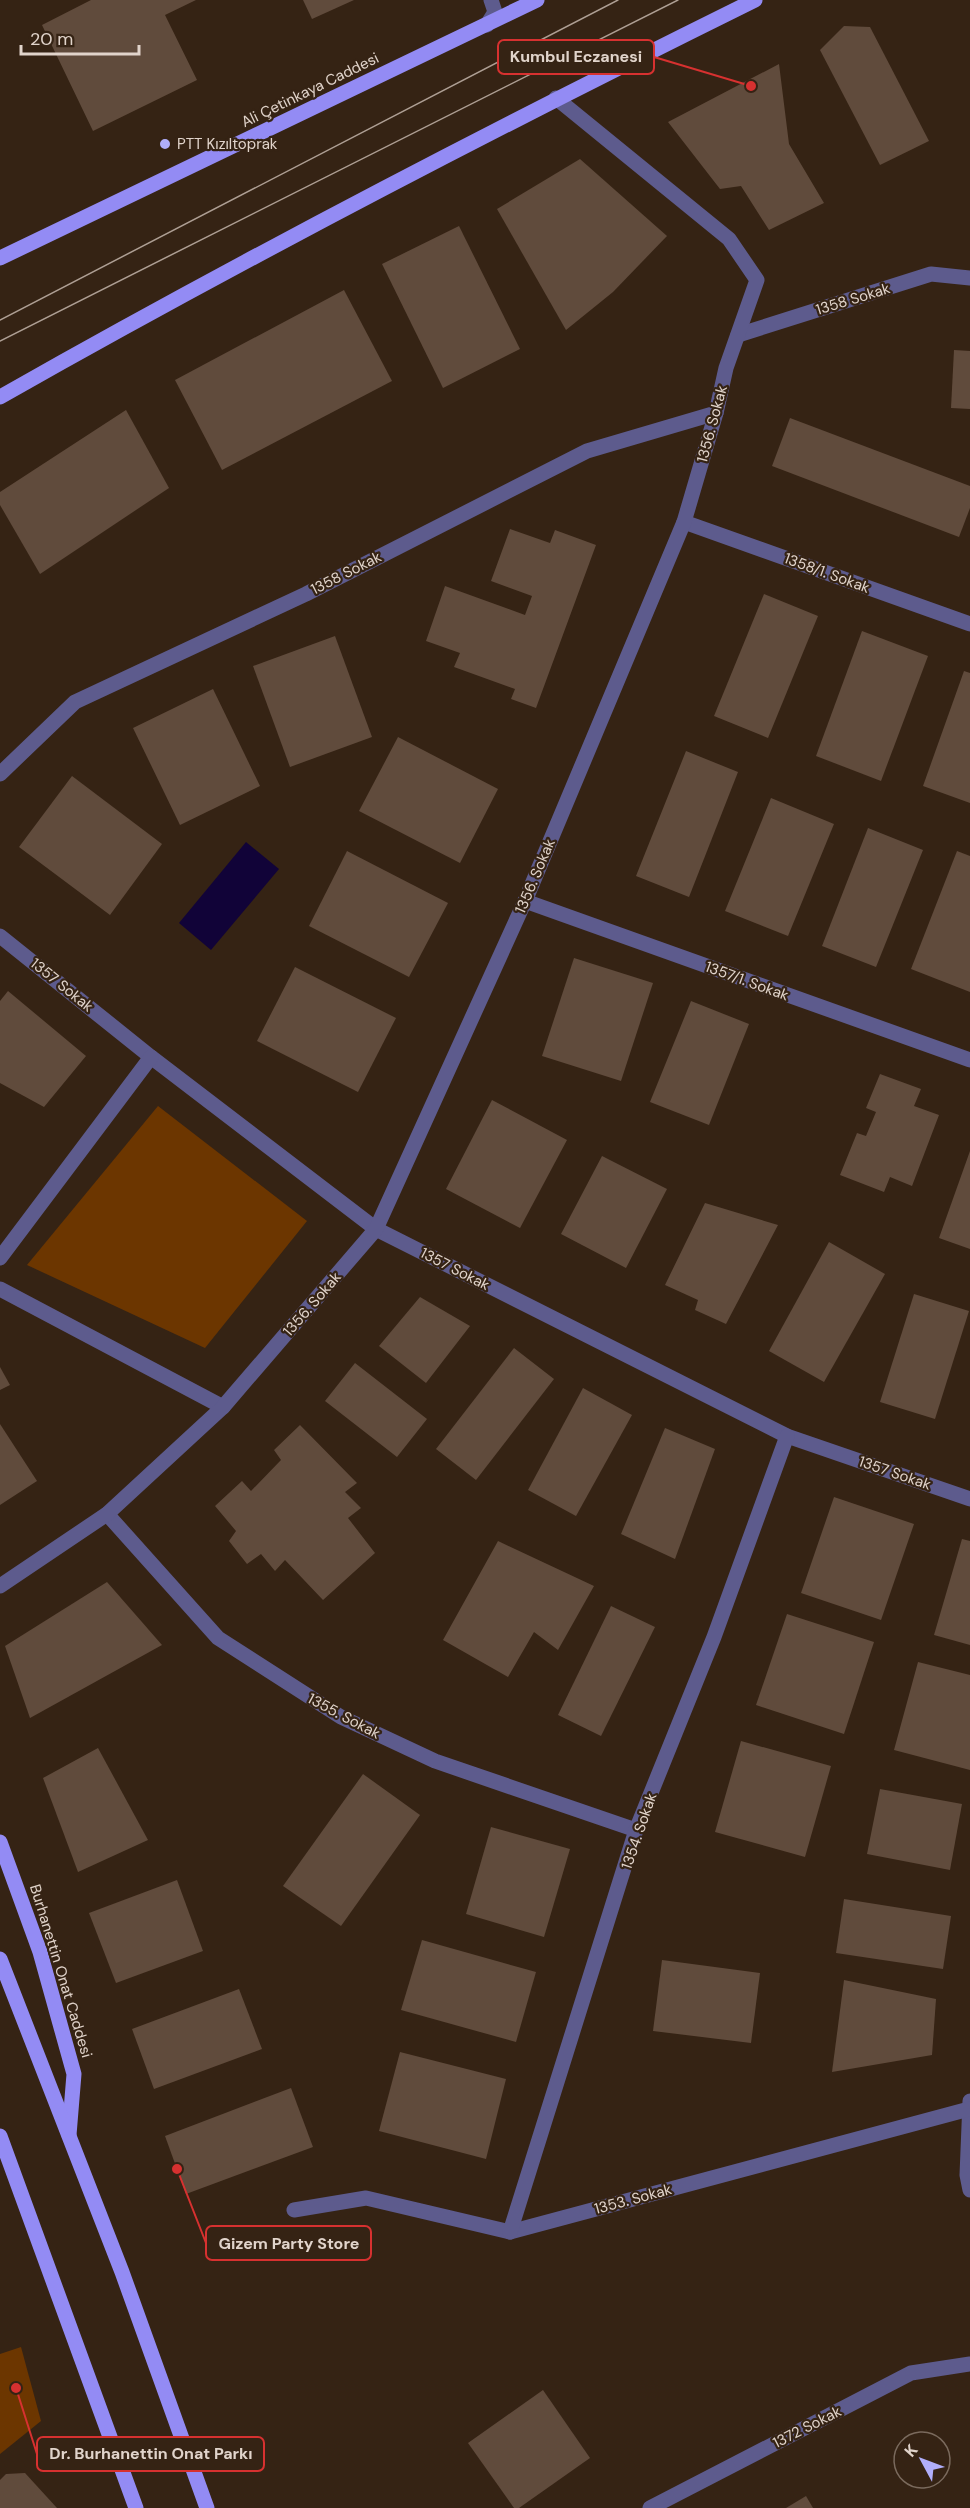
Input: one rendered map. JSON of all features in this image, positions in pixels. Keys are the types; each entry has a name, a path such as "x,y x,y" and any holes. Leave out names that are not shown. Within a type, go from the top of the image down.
{"main road":[{"name":"Ali Çetinkaya Caddesi","path":"0,258 537,0"},
{"path":"0,397 137,319 556,98 755,0"},
{"name":"Burhanettin Onat Caddesi","path":"0,1842 40,1952 74,2074 69,2138"},
{"path":"0,1959 122,2272 207,2508"},
{"path":"0,2136 136,2508"},
{"path":"0,2151 10,2164"}],"street":[{"path":"487,25 495,12 491,0"},
{"name":"1356. Sokak","path":"0,1586 106,1514 223,1407 376,1229 525,901 684,522 716,413 726,368 757,280 729,239 556,98"},
{"name":"1358 Sokak","path":"738,335 931,274 970,278"},
{"name":"1358 Sokak","path":"0,774 75,702 306,594 587,451 716,413"},
{"name":"1358/1. Sokak","path":"684,522 970,624"},
{"name":"1357/1. Sokak","path":"525,901 970,1060"},
{"name":"1357 Sokak","path":"0,936 151,1057 376,1229 787,1436 970,1499"},
{"path":"0,1258 151,1057"},
{"path":"0,1288 223,1407"},
{"name":"1354. Sokak","path":"510,2232 636,1830 714,1637 787,1436"},
{"name":"1355. Sokak","path":"106,1514 218,1638 340,1717 435,1761 636,1830"},
{"path":"969,2105 967,2175 970,2190"},
{"name":"1353. Sokak","path":"294,2210 366,2198 510,2232 969,2105"},
{"name":"1372 Sokak","path":"650,2508 911,2373 970,2364"}],"shaded area":[{"path":"246,842 279,869 211,950 179,923"},
{"path":"158,1106 307,1221 205,1348 27,1265"},
{"path":"21,2347 41,2421 0,2454 0,2354"}],"building":[{"path":"91,0 196,0 165,15 197,80 93,131 42,25"},
{"path":"303,0 354,0 312,19"},
{"path":"844,26 870,27 929,141 880,165 820,50"},
{"path":"779,64 789,144 824,203 769,230 741,186 720,189 668,122"},
{"path":"580,159 667,236 613,292 566,330 497,209"},
{"path":"459,226 520,349 443,388 382,264"},
{"path":"344,290 392,381 222,470 175,380"},
{"path":"954,350 970,351 970,409 951,408"},
{"path":"126,410 169,488 40,574 0,505 0,492"},
{"path":"790,418 970,486 970,508 959,537 772,466"},
{"path":"510,529 550,543 555,530 596,545 536,708 511,699 515,689 454,667 460,653 426,641 445,586 525,615 532,596 491,581"},
{"path":"764,594 818,616 768,738 714,716"},
{"path":"862,631 928,656 881,781 816,756"},
{"path":"335,636 372,737 290,767 253,666"},
{"path":"964,671 970,673 970,803 923,786"},
{"path":"213,689 260,786 180,825 133,728"},
{"path":"398,737 498,789 460,863 359,811"},
{"path":"686,751 738,772 689,897 636,876"},
{"path":"72,776 162,844 110,915 19,847"},
{"path":"771,798 834,824 788,936 725,911"},
{"path":"868,828 923,850 876,967 822,946"},
{"path":"347,851 448,903 409,977 309,926"},
{"path":"957,851 970,856 970,992 911,969"},
{"path":"574,958 653,983 621,1081 542,1056"},
{"path":"295,967 396,1018 358,1092 257,1041"},
{"path":"8,991 86,1056 44,1107 0,1083 0,1001"},
{"path":"691,1001 749,1024 709,1125 650,1102"},
{"path":"880,1074 921,1089 914,1106 939,1115 912,1186 890,1177 884,1192 840,1175 857,1133 866,1136 876,1112 866,1108"},
{"path":"492,1100 567,1140 520,1228 446,1189"},
{"path":"970,1151 970,1249 939,1238"},
{"path":"602,1156 667,1189 626,1268 561,1234"},
{"path":"705,1203 778,1225 726,1324 695,1310 698,1300 665,1285"},
{"path":"829,1242 885,1274 824,1382 769,1351"},
{"path":"914,1294 969,1311 935,1419 880,1402"},
{"path":"420,1297 470,1326 426,1383 379,1346"},
{"path":"514,1348 554,1379 476,1480 436,1449"},
{"path":"355,1363 427,1419 397,1457 325,1401"},
{"path":"0,1367 10,1385 0,1390"},
{"path":"583,1388 632,1415 576,1516 528,1490"},
{"path":"0,1424 37,1481 0,1505"},
{"path":"300,1425 357,1483 345,1492 361,1508 348,1518 375,1553 323,1600 285,1560 275,1571 261,1554 247,1564 229,1541 236,1531 215,1506 242,1481 251,1491 281,1460 274,1450"},
{"path":"665,1428 715,1449 675,1559 621,1534"},
{"path":"834,1497 914,1524 881,1620 801,1593"},
{"path":"962,1539 970,1541 970,1645 934,1635"},
{"path":"498,1541 594,1586 558,1650 534,1632 508,1677 443,1640"},
{"path":"107,1582 162,1645 30,1718 5,1646"},
{"path":"611,1606 655,1627 601,1736 558,1715"},
{"path":"787,1614 874,1642 844,1734 756,1705"},
{"path":"918,1662 970,1675 970,1770 894,1750"},
{"path":"741,1741 831,1766 805,1857 715,1832"},
{"path":"98,1748 148,1840 78,1872 43,1778"},
{"path":"363,1774 420,1815 341,1926 283,1886"},
{"path":"880,1789 962,1804 950,1870 867,1854"},
{"path":"491,1827 570,1849 544,1937 466,1914"},
{"path":"177,1880 203,1951 116,1983 89,1913"},
{"path":"844,1899 951,1916 943,1969 836,1953"},
{"path":"422,1940 536,1972 516,2042 401,2010"},
{"path":"662,1960 760,1973 751,2043 653,2031"},
{"path":"844,1980 936,1999 932,2055 832,2072"},
{"path":"239,1989 262,2049 154,2089 132,2029"},
{"path":"400,2052 506,2079 486,2159 379,2131"},
{"path":"291,2088 313,2147 186,2194 165,2136"},
{"path":"543,2390 590,2458 519,2508 514,2508 468,2443"},
{"path":"25,2473 57,2508 0,2508 0,2480 6,2474"},
{"path":"806,2496 813,2508 786,2508"}],"tram line":[{"path":"0,320 618,0"},
{"path":"0,341 678,0"}],"place":[{"name":"Kumbul Eczanesi","path":"751,86"},
{"name":"PTT Kızıltoprak","path":"165,144"},
{"name":"Gizem Party Store","path":"177,2169"},
{"name":"Dr. Burhanettin Onat Parkı","path":"16,2388"}]}
